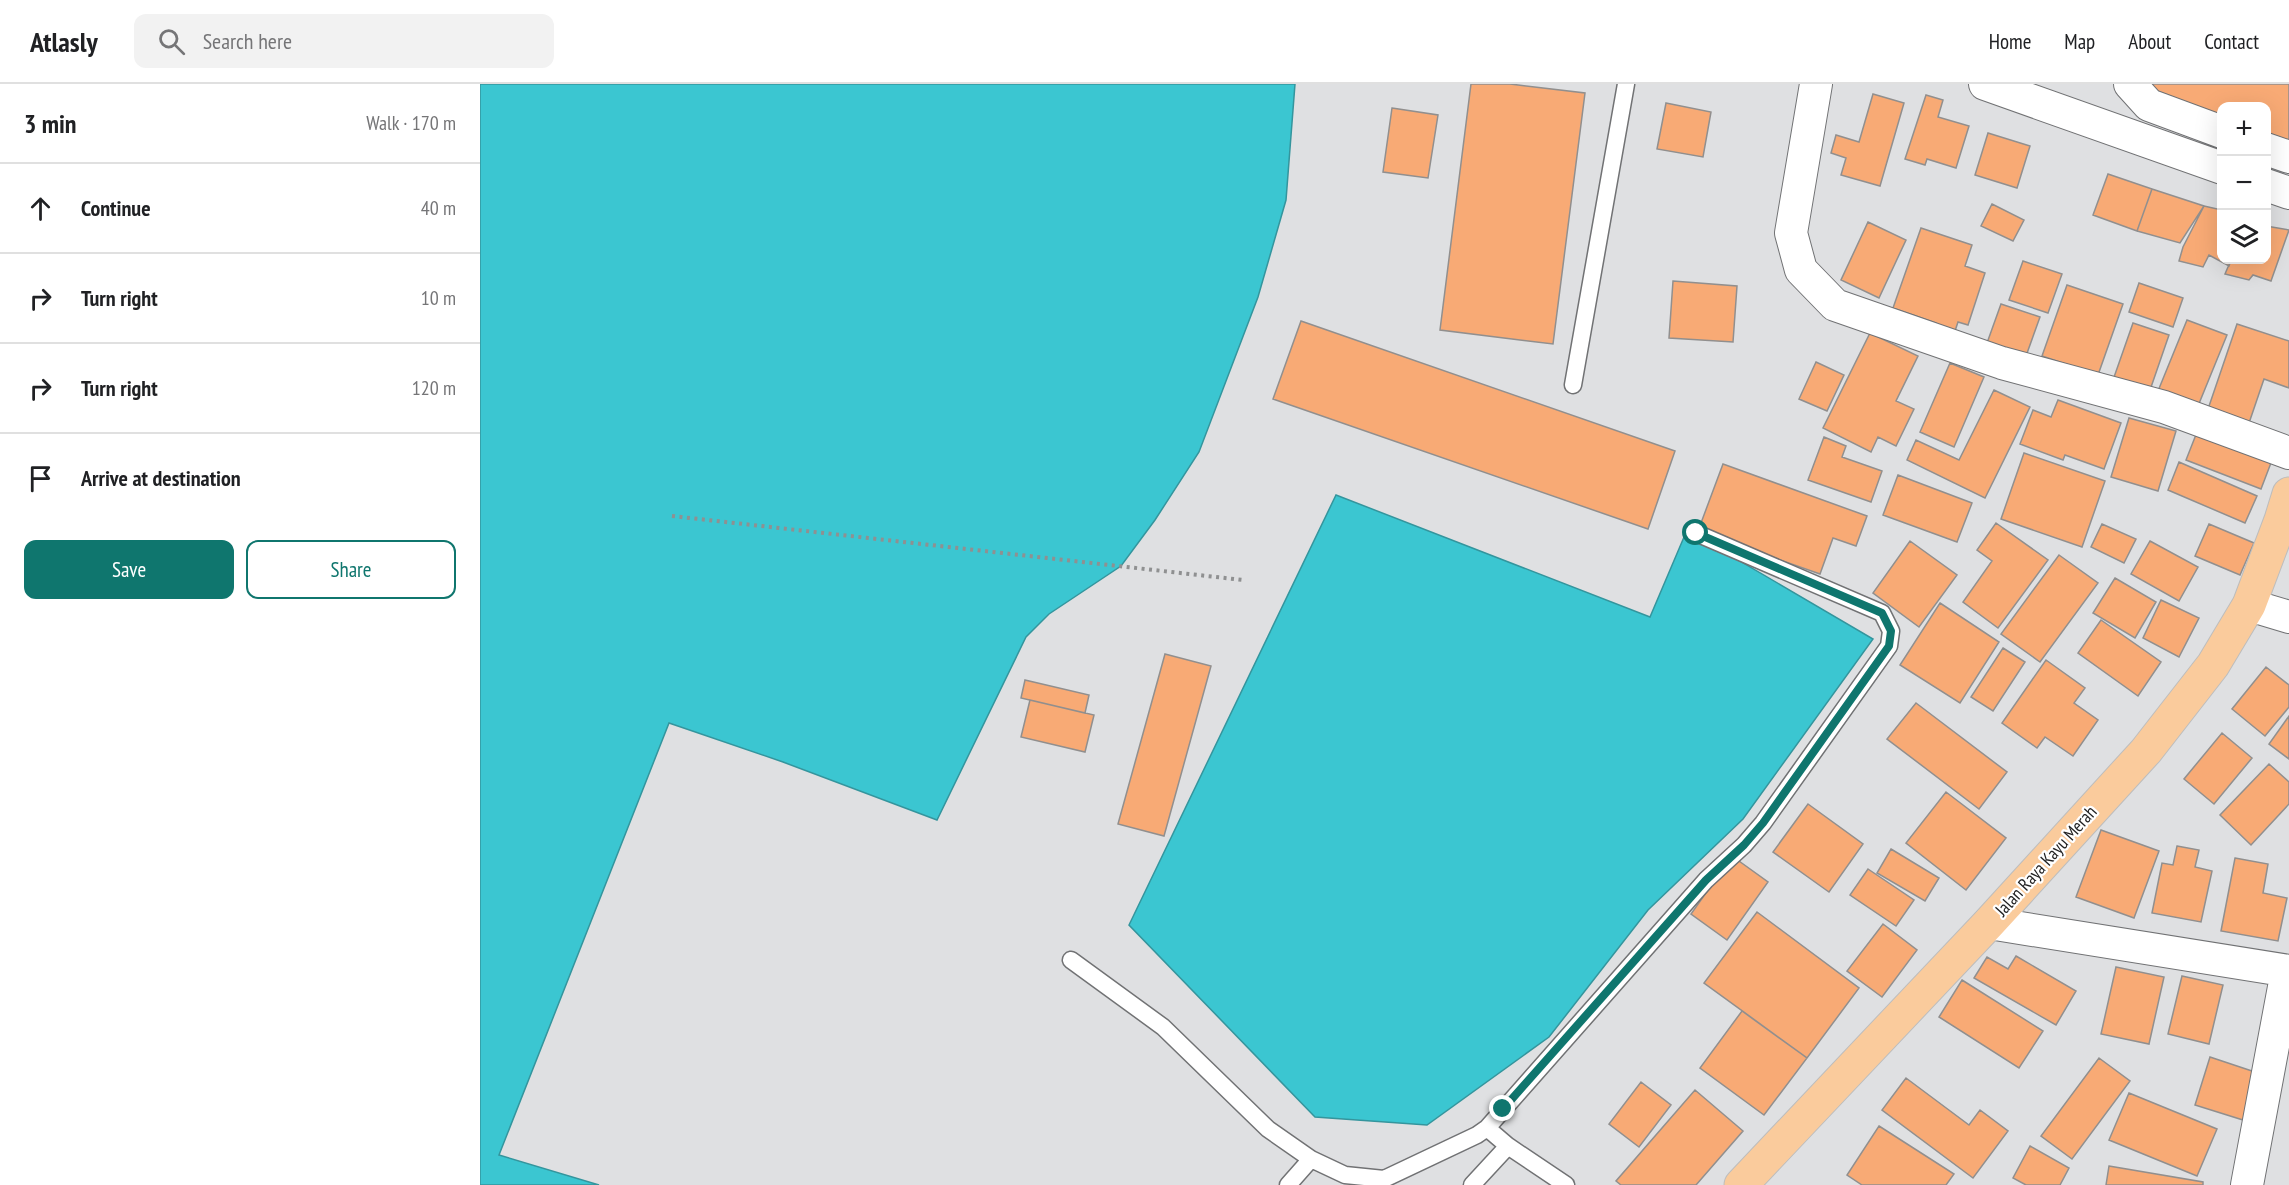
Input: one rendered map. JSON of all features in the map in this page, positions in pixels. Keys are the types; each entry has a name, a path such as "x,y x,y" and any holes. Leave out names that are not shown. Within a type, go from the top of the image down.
{"highway":[{"name":"Jalan Raya Kayu Merah","path":"1741,1185 1989,923 2146,751 2213,665 2249,605 2282,520 2289,494"}],"street":[{"path":"1815,84 1791,233 1801,270 1835,305 2002,363 2164,408 2289,453"},
{"path":"1985,84 2217,166"},
{"path":"2130,84 2149,105 2217,130"},
{"path":"2271,151 2289,157"},
{"path":"2271,187 2289,193"},
{"path":"2249,605 2289,617"},
{"path":"1989,923 2288,971 2247,1185"}],"lane":[{"path":"1573,385 1626,84"},
{"path":"1071,960 1163,1027 1268,1129 1311,1159 1345,1174 1381,1182 1477,1135 1487,1128 1706,880 1744,845 1763,823 1889,646 1891,631 1882,613 1696,533"},
{"path":"1487,1128 1554,1182"},
{"path":"1472,1185 1508,1146"},
{"path":"1288,1185 1311,1159"}],"path":[{"path":"672,516 1243,580"}],"water":[{"path":"480,84 1295,84 1286,200 1258,297 1199,452 1155,520 1121,566 1049,614 1026,637 937,820 783,762 669,723 499,1155 599,1185 480,1185"},
{"path":"1336,495 1650,617 1687,530 1873,639 1743,819 1648,910 1549,1037 1427,1125 1315,1117 1129,925"}],"building":[{"path":"1471,84 1510,84 1585,93 1553,344 1440,330"},
{"path":"2152,84 2289,84 2289,142 2271,136 2271,102 2217,102 2217,114 2157,91"},
{"path":"1873,94 1904,103 1880,186 1841,175 1846,158 1831,153 1836,135 1859,142"},
{"path":"1926,95 1943,100 1938,117 1969,126 1956,168 1927,159 1925,165 1905,159"},
{"path":"1666,103 1711,112 1703,157 1657,149"},
{"path":"1392,108 1438,115 1428,178 1383,172"},
{"path":"1988,133 2030,146 2017,188 1975,175"},
{"path":"2108,174 2152,189 2137,231 2093,215"},
{"path":"2152,189 2204,206 2180,243 2137,231"},
{"path":"1992,204 2024,220 2013,241 1981,226"},
{"path":"2204,206 2217,209 2217,259 2209,255 2203,267 2179,261 2183,247"},
{"path":"1868,222 1906,240 1879,298 1841,280"},
{"path":"2271,227 2289,230 2271,281 2253,275 2249,280 2225,274 2229,264 2271,264"},
{"path":"1921,228 1972,245 1965,266 1985,273 1968,325 1958,322 1953,337 1933,330 1936,323 1893,308"},
{"path":"2023,261 2062,274 2048,313 2009,300"},
{"path":"1673,281 1737,286 1733,342 1669,338"},
{"path":"2139,283 2183,298 2173,327 2129,312"},
{"path":"2067,285 2123,304 2098,375 2042,356"},
{"path":"2001,304 2040,317 2026,356 1987,343"},
{"path":"2187,320 2227,335 2198,406 2158,391"},
{"path":"1301,321 1675,451 1648,529 1273,399"},
{"path":"2133,323 2169,335 2149,393 2113,380"},
{"path":"2237,324 2289,341 2289,388 2264,379 2248,426 2207,412"},
{"path":"1870,333 1918,356 1896,401 1914,409 1896,446 1878,437 1871,452 1823,428"},
{"path":"1816,362 1844,375 1827,411 1799,399"},
{"path":"1950,363 1984,377 1954,447 1920,432"},
{"path":"1994,390 2030,407 1985,498 1907,460 1916,440 1959,460"},
{"path":"2058,400 2121,423 2104,469 2065,455 2063,460 2020,444 2033,410 2051,417"},
{"path":"2129,418 2176,431 2158,491 2111,477"},
{"path":"2199,427 2274,455 2261,489 2186,460"},
{"path":"1824,437 1846,446 1842,457 1882,471 1871,502 1808,480"},
{"path":"2024,453 2105,481 2082,547 2001,519"},
{"path":"2179,462 2257,496 2245,523 2168,490"},
{"path":"1723,464 1867,516 1856,546 1833,538 1820,574 1698,531"},
{"path":"1898,475 1972,503 1957,542 1883,515"},
{"path":"1996,523 2048,560 1998,628 1963,602 1992,561 1977,550"},
{"path":"2102,524 2136,539 2124,563 2091,547"},
{"path":"2209,524 2254,543 2240,575 2195,556"},
{"path":"1910,541 1957,575 1919,627 1873,593"},
{"path":"2150,541 2198,567 2179,601 2131,574"},
{"path":"2059,555 2098,583 2040,662 2001,634"},
{"path":"2115,578 2156,602 2135,638 2093,613"},
{"path":"2161,600 2199,618 2179,657 2143,638"},
{"path":"1940,603 1999,642 1960,703 1900,665"},
{"path":"2101,620 2161,662 2138,696 2078,653"},
{"path":"2003,648 2025,662 1993,711 1971,697"},
{"path":"1165,654 1211,666 1164,836 1118,824"},
{"path":"2046,660 2085,688 2074,703 2098,720 2073,756 2045,737 2037,748 2002,723"},
{"path":"2266,667 2289,685 2289,707 2265,736 2232,709"},
{"path":"1025,680 1089,695 1085,713 1021,698"},
{"path":"1030,700 1094,715 1085,752 1021,737"},
{"path":"1916,703 2007,772 1979,809 1887,739"},
{"path":"2289,716 2289,759 2269,744"},
{"path":"2222,733 2252,758 2214,804 2184,779"},
{"path":"2269,764 2289,782 2289,804 2251,845 2220,815"},
{"path":"1946,792 2006,838 1966,890 1906,843"},
{"path":"1808,804 1863,844 1829,892 1773,852"},
{"path":"2101,830 2159,851 2134,918 2076,897"},
{"path":"2177,846 2199,850 2195,867 2212,871 2201,922 2152,913 2162,863 2173,865"},
{"path":"1891,849 1939,878 1925,901 1877,873"},
{"path":"1732,856 1768,882 1727,940 1691,914"},
{"path":"2235,858 2268,864 2263,893 2287,898 2278,941 2221,931"},
{"path":"1868,869 1914,900 1896,926 1850,895"},
{"path":"1757,912 1859,988 1807,1058 1704,983"},
{"path":"1883,924 1917,950 1882,997 1847,971"},
{"path":"2016,956 2076,991 2056,1025 1974,978 1987,957 2008,969"},
{"path":"2116,967 2164,977 2149,1044 2101,1034"},
{"path":"2182,976 2223,985 2209,1044 2168,1034"},
{"path":"1962,980 2043,1031 2019,1068 1939,1017"},
{"path":"1742,1011 1807,1058 1764,1115 1700,1068"},
{"path":"2210,1057 2258,1073 2243,1120 2195,1105"},
{"path":"2099,1058 2130,1081 2072,1159 2041,1136"},
{"path":"1906,1078 1969,1125 1980,1110 2008,1131 1973,1178 1882,1110"},
{"path":"1641,1082 1671,1105 1639,1147 1609,1124"},
{"path":"1695,1090 1743,1131 1696,1185 1621,1185 1616,1181"},
{"path":"2129,1093 2217,1129 2197,1176 2109,1140"},
{"path":"1879,1126 1954,1174 1946,1185 1862,1185 1847,1175"},
{"path":"2030,1146 2069,1168 2060,1185 2026,1185 2013,1178"},
{"path":"2109,1166 2203,1182 2203,1185 2106,1185"}],"route":[{"path":"1503,1109 1706,880 1744,845 1763,823 1889,646 1891,631 1882,613 1696,533"}]}
